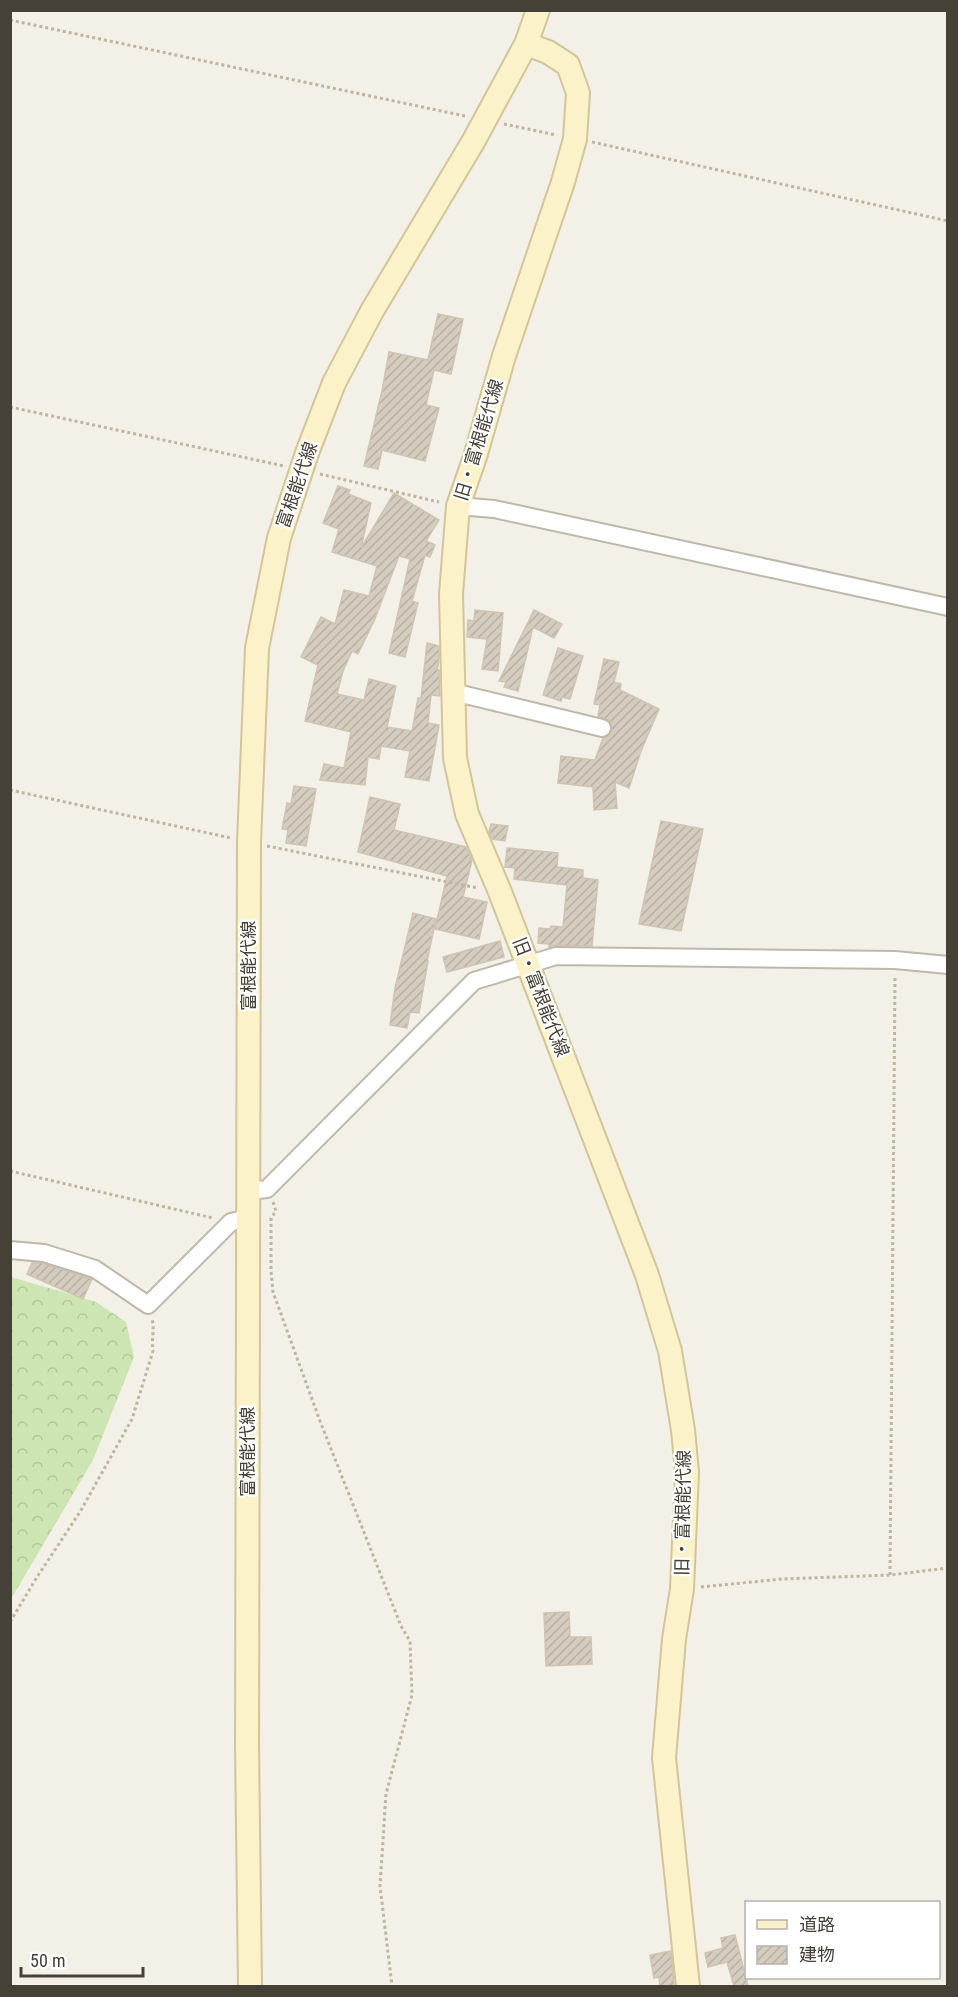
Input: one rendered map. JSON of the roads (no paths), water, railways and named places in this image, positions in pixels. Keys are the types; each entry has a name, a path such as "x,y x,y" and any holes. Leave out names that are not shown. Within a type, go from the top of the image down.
{"main road":[{"name":"富根能代線","path":"250,1986 240,1220 258,1190 249,842 257,648 279,538 301,470 334,383 372,311 473,142 526,44 538,10"},
{"name":"旧・富根能代線","path":"526,44 548,52 568,65 578,93 574,139 563,182 504,356 475,457 458,506 451,594 455,758 467,814 647,1275 670,1351 683,1430 687,1472 682,1589 674,1639 664,1758 688,1986"}],"street":[{"path":"458,506 494,509 948,607"},
{"path":"453,692 602,728"},
{"path":"258,1190 474,981 556,956 895,960 948,965"},
{"path":"10,1250 44,1253 95,1269 148,1305 240,1220"}]}
